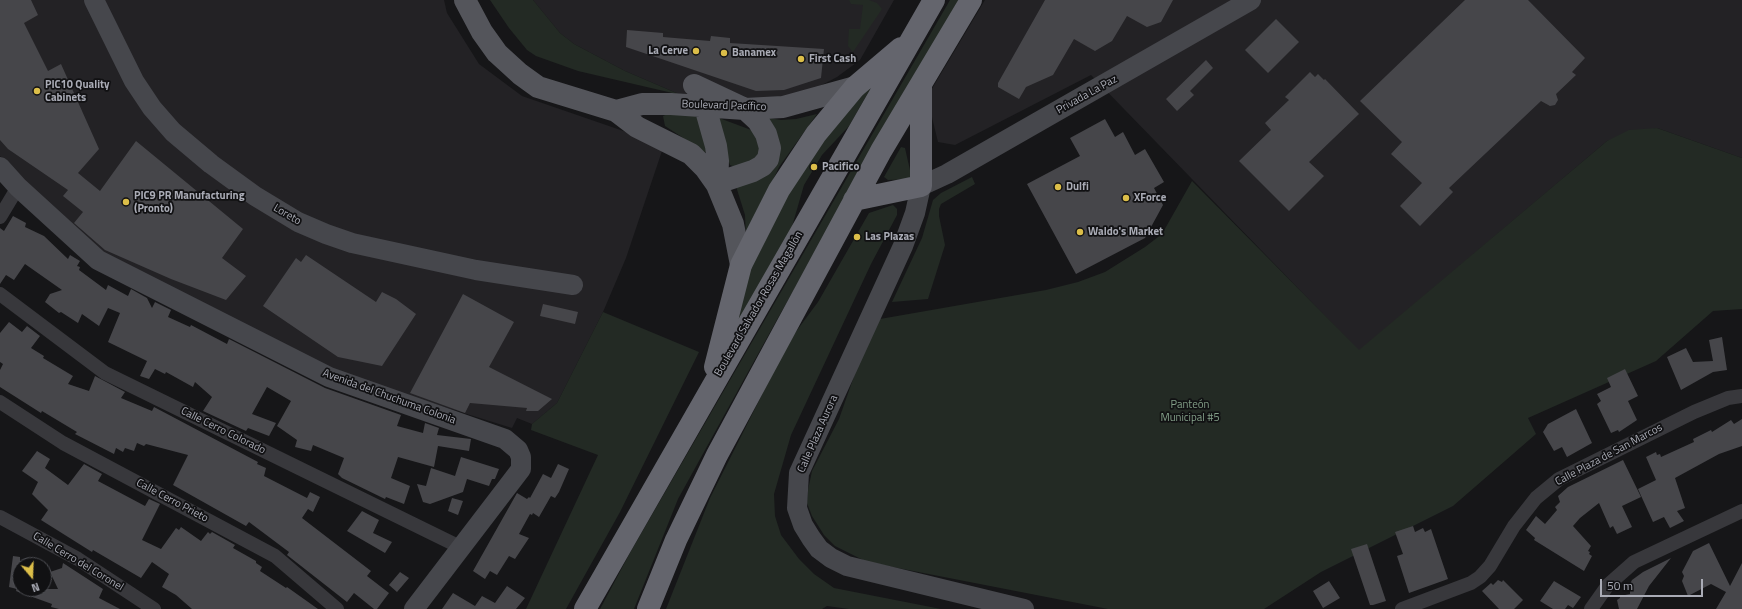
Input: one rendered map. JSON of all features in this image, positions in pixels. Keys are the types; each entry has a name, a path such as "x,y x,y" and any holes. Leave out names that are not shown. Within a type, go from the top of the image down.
{"highway":[{"name":"Boulevard Salvador Rosas Magallón","path":"586,609 708,393 934,0"},
{"path":"648,609 676,540 717,455 854,200 971,0"},
{"path":"708,393 741,265 779,190 816,134 855,87 913,37"},
{"path":"854,200 921,186 922,82"}],"main road":[{"path":"465,0 482,32 497,53 520,74 538,87 616,111 637,127 691,154 717,185 733,224 741,265"},
{"name":"Boulevard Pacífico","path":"616,111 642,104 671,104 745,109 783,107 855,87"},
{"path":"705,106 716,146 718,161 717,185"},
{"path":"717,185 726,180 753,172 762,166 768,159 770,148 766,134 758,121 745,109"}],"street":[{"name":"Loreto","path":"94,0 134,81 173,132 211,164 298,222 352,243 476,270 573,285"},
{"name":"Privada La Paz","path":"921,186 947,174 1251,0"},
{"name":"Avenida del Chuchuma Colonia","path":"0,167 18,187 98,260 329,376 512,444 521,457 521,469 414,609"},
{"name":"Calle Plaza Aurora","path":"921,186 916,213 903,246 799,473 797,508 803,525 819,548 831,558 847,566 963,602 1024,609"},
{"path":"0,217 18,187"},
{"name":"Calle Cerro Colorado","path":"0,294 105,373 460,547"},
{"name":"Calle Plaza de San Marcos","path":"1402,609 1471,584 1480,578 1490,566 1514,526 1536,498 1559,479 1694,412 1728,398 1742,396"},
{"name":"Calle Cerro Prieto","path":"0,402 64,443 275,556 337,609"},
{"path":"1591,609 1608,585 1634,562 1742,511"},
{"name":"Calle Cerro del Coronel","path":"0,517 78,559 154,609"}],"shaded area":[{"path":"0,0 444,0 447,13 479,64 522,96 664,145 626,258 603,312 557,403 532,424 517,418 512,428 338,374 92,251 0,156"},
{"path":"533,0 894,0 860,60 837,77 816,88 782,98 750,100 681,95 625,71 574,44 560,33"},
{"path":"985,0 1742,0 1742,158 1657,128 1607,141 1359,351 1091,75 955,145 938,142 927,97"}],"green space":[{"path":"490,0 533,0 560,33 574,44 625,71 681,95 578,71 536,56 527,50 509,28"},
{"path":"849,0 869,0 877,3 882,9 853,52 848,46 849,29 860,29 863,5 851,4"},
{"path":"950,0 959,0 779,316 678,499 634,609 600,609 631,551"},
{"path":"877,77 849,126 822,155 804,185 791,230 708,375 753,256 814,149"},
{"path":"670,113 692,114 699,119 711,156 665,126 663,116"},
{"path":"817,114 779,167 746,238 745,215 735,183 769,170 764,117 781,120 796,119"},
{"path":"719,118 754,131 760,150 756,159 737,168 730,165 716,125"},
{"name":"Panteón Municipal #5","path":"1657,128 1742,158 1742,309 1713,311 1656,361 1528,418 1536,434 1453,506 1321,572 1264,609 1108,609 867,562 835,546 824,535 812,516 807,503 812,471 839,419 858,365 880,319 1046,290 1078,282 1105,272 1145,247 1162,234 1192,181 1359,350 1607,141 1629,130"},
{"path":"901,147 905,148 912,179 888,180 884,177"},
{"path":"972,177 975,184 941,204 939,209 945,245 928,299 892,302 922,238 933,200 941,193"},
{"path":"893,205 897,209 897,215 871,264 791,435 774,494 775,516 781,535 799,559 814,574 834,588 941,609 849,609 827,606 822,609 666,609 710,498 789,341 818,302 869,213"},
{"path":"603,312 699,352 620,512 566,609 526,609 598,455 531,430 532,424 557,403"}],"building":[{"path":"0,0 31,0 38,15 24,23 48,71 61,64 99,149 78,173 100,191 136,141 243,229 222,258 246,276 226,300 171,279 105,250 74,223 83,212 63,196 68,190 8,149 0,140"},
{"path":"1045,0 1173,0 1161,22 1147,27 1127,16 1112,41 1095,51 1074,39 1053,75 1026,87 1019,99 998,87 998,83"},
{"path":"1465,0 1528,0 1585,58 1572,72 1576,75 1556,94 1558,100 1555,105 1550,106 1541,101 1449,188 1453,192 1420,226 1400,206 1422,183 1391,154 1402,142 1360,101"},
{"path":"1276,19 1299,42 1268,73 1245,50"},
{"path":"627,30 663,33 663,37 710,41 711,36 730,38 730,43 824,49 821,78 784,90 756,91 626,47"},
{"path":"1206,60 1213,68 1190,91 1194,95 1177,111 1166,99"},
{"path":"1310,72 1315,77 1318,74 1324,80 1325,79 1359,114 1309,162 1324,176 1289,211 1239,161 1271,130 1265,123 1289,100 1285,97"},
{"path":"1105,119 1115,137 1123,132 1135,155 1145,149 1164,182 1154,188 1163,205 1145,238 1076,274 1027,184 1080,156 1070,138"},
{"path":"13,216 26,223 25,227 44,236 68,259 70,255 80,261 77,266 80,267 79,270 106,290 108,285 128,296 131,289 147,298 152,308 155,302 171,310 168,317 190,327 191,325 227,344 229,339 325,388 401,415 397,426 423,433 425,423 439,428 437,435 471,439 469,451 438,446 434,467 398,457 391,478 410,486 404,504 386,497 385,499 342,478 338,474 344,458 313,445 311,451 295,447 297,440 277,426 291,401 267,387 252,414 276,423 269,436 248,428 246,431 203,411 212,397 195,382 193,387 166,372 165,374 155,369 149,379 140,376 147,361 108,342 120,313 108,308 99,326 82,314 78,323 61,312 59,313 45,302 50,294 62,290 25,264 14,280 6,275 0,284 0,228 4,231"},
{"path":"306,255 376,302 382,292 396,299 416,314 382,366 338,357 263,306 296,258 301,262"},
{"path":"463,294 514,322 489,367 552,399 538,411 526,411 527,408 470,403 465,413 410,393"},
{"path":"543,304 578,312 575,324 540,316"},
{"path":"9,322 22,332 27,326 40,336 31,348 44,356 43,358 73,376 68,384 89,391 95,376 125,392 121,398 152,411 154,407 258,462 257,464 266,468 264,476 307,498 310,492 320,497 313,512 308,509 302,518 371,571 367,576 389,593 377,609 374,609 354,593 347,602 287,555 289,552 249,522 246,526 173,485 188,455 146,444 144,446 137,443 134,451 125,448 123,452 116,448 114,454 75,434 77,432 42,411 41,413 0,387 0,370 3,364 0,362 0,333"},
{"path":"1722,337 1727,370 1713,372 1681,390 1667,357 1686,348 1693,362 1713,361 1709,340"},
{"path":"1625,369 1638,396 1628,401 1637,420 1619,432 1618,430 1611,433 1597,404 1601,401 1597,394 1611,387 1607,378"},
{"path":"1576,409 1592,443 1567,457 1562,447 1554,451 1543,432 1548,424"},
{"path":"1742,419 1742,446 1719,454 1675,478 1685,508 1677,511 1684,521 1670,528 1664,517 1653,522 1638,489 1656,480 1646,457 1656,452 1657,455 1660,454 1661,457 1694,442 1693,439 1711,430 1712,432 1731,420 1734,424"},
{"path":"37,451 50,459 45,468 68,485 84,464 102,474 98,481 145,506 149,499 160,504 142,540 161,549 176,528 179,530 181,527 201,541 208,532 210,534 212,532 235,545 233,548 256,561 256,563 262,567 260,571 286,588 287,587 318,609 192,609 176,595 162,587 169,574 152,562 141,578 93,550 92,552 41,520 48,510 32,494 38,482 22,471"},
{"path":"461,457 499,469 495,479 492,479 489,486 467,479 463,492 430,504 423,502 417,484 426,486 431,468 455,476"},
{"path":"1623,460 1641,497 1622,506 1632,527 1617,534 1613,526 1610,528 1599,503 1580,518 1573,526 1591,546 1588,551 1592,556 1584,571 1534,540 1535,538 1526,530 1536,516 1545,524 1557,510 1555,507 1560,502 1558,496 1568,487"},
{"path":"558,464 569,469 559,492 555,498 551,496 539,517 533,513 532,515 530,514 519,534 529,538 515,559 509,556 497,575 490,571 485,579 473,571 517,493 527,499 529,497 530,498 543,474 551,478"},
{"path":"452,498 463,501 458,515 448,511"},
{"path":"362,511 379,520 373,533 392,542 385,553 347,531"},
{"path":"1413,526 1415,532 1423,528 1425,532 1431,529 1448,579 1409,593 1397,556 1403,554 1395,532"},
{"path":"1709,543 1730,586 1742,563 1742,609 1716,609 1726,592 1711,584 1688,596 1682,581 1684,576 1682,572 1693,551"},
{"path":"1367,544 1386,601 1373,605 1370,605 1351,549"},
{"path":"1671,558 1649,586 1637,609 1619,609 1617,600 1620,596 1630,594 1630,584 1632,580 1643,572"},
{"path":"63,563 103,589 99,598 120,609 59,609 51,607 52,604 33,597 52,597 52,589 58,589 52,576 52,571 62,568"},
{"path":"12,564 12,588 9,587"},
{"path":"400,572 409,578 397,592 389,585"},
{"path":"1498,580 1502,582 1503,580 1523,600 1514,609 1499,609 1482,591 1491,583 1493,585"},
{"path":"1329,581 1340,598 1323,608 1313,591"},
{"path":"1554,581 1581,597 1573,608 1568,605 1565,609 1553,609 1540,601"},
{"path":"507,586 525,598 516,609 442,609 453,593 475,606 482,596 495,603"}],"place":[{"name":"La Cerve","path":"696,51"},
{"name":"Banamex","path":"724,53"},
{"name":"First Cash","path":"801,59"},
{"name":"PIC10 Quality Cabinets","path":"37,91"},
{"name":"Pacifico","path":"814,167"},
{"name":"Dulfi","path":"1058,187"},
{"name":"XForce","path":"1126,198"},
{"name":"PIC9 PR Manufacturing (Pronto)","path":"126,202"},
{"name":"Waldo's Market","path":"1080,232"},
{"name":"Las Plazas","path":"857,237"}]}
